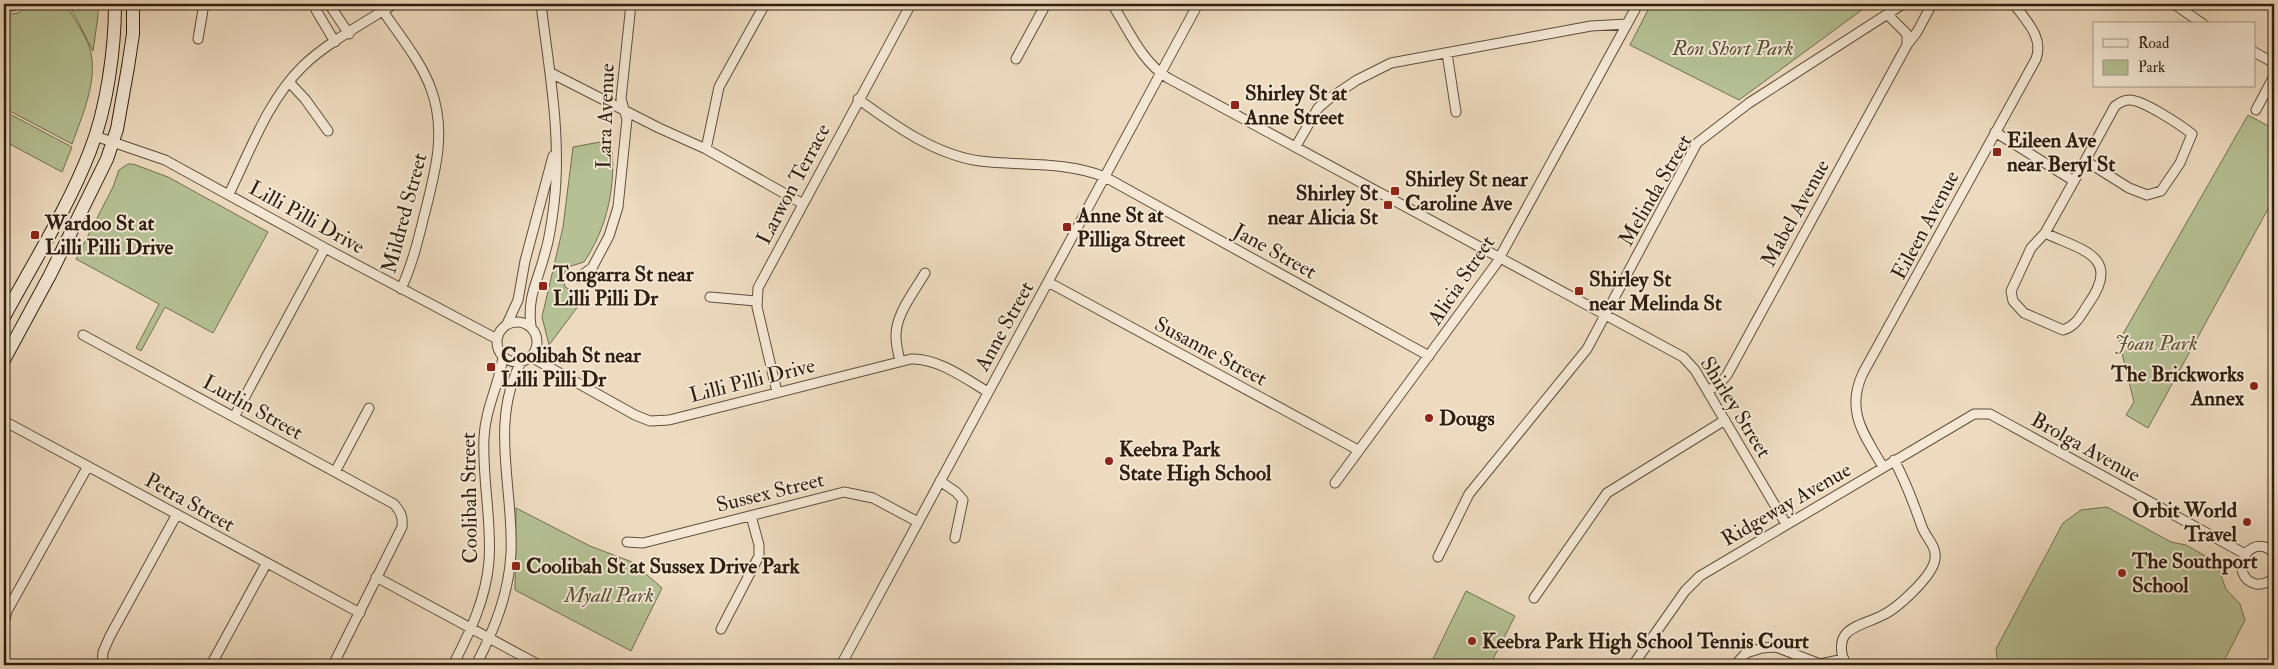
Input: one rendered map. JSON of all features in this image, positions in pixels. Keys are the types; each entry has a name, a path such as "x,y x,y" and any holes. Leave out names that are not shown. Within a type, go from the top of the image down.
{"main road":[{"path":"4,317 76,182 95,136 109,75 114,37 115,4"},
{"path":"4,360 99,177 113,143 133,34 133,4"}],"street":[{"path":"198,39 204,4"},
{"path":"316,4 316,10 335,42"},
{"path":"328,4 349,34"},
{"path":"229,194 276,99 304,64 394,4"},
{"path":"541,4 556,112 554,204 546,252 530,301 531,326 538,342 535,353 521,362 508,360 503,356 497,345 497,339 499,333 507,324 518,300 525,261 555,152"},
{"name":"Lara Avenue","path":"578,278 592,268 608,236 618,207 627,119 621,99 631,4"},
{"path":"706,149 719,87 764,4"},
{"name":"Larwon Terrace","path":"756,301 762,281 802,204 911,4"},
{"path":"1016,59 1046,4"},
{"path":"1112,4 1146,58 1160,73"},
{"name":"Anne Street","path":"840,665 1198,4"},
{"name":"Alicia Street","path":"1335,483 1500,257 1638,4"},
{"name":"Melinda Street","path":"1438,557 1469,494 1576,364 1607,314 1697,143 1749,103 1903,4"},
{"name":"Mabel Avenue","path":"1708,391 1720,383 1727,375 1907,45 1917,32 1932,4"},
{"name":"Eileen Avenue","path":"1883,467 1857,418 1855,400 1859,381 2039,52 2038,39 2014,4"},
{"path":"2180,5 2201,22"},
{"name":"Mildred Street","path":"383,11 428,81 434,97 440,140 437,168 412,265 401,289"},
{"path":"1888,15 1906,34 1907,45"},
{"path":"1296,146 1318,108 1357,80 1391,63 1591,26 1627,24"},
{"path":"1446,53 1456,112"},
{"path":"2256,53 2274,63"},
{"path":"551,73 624,111 706,149 802,204"},
{"name":"Shirley Street","path":"1160,73 1607,314 1683,357 1695,370 1726,420 1786,524"},
{"path":"2256,110 2274,76"},
{"path":"289,82 305,99 328,131"},
{"name":"Jane Street","path":"858,99 907,132 952,155 978,161 1064,167 1105,177 1429,356"},
{"path":"2045,233 2092,256 2100,264 2103,273 2098,290 2073,327 2063,330 2024,313 2013,301 2011,292 2031,248 2045,233 2115,106 2131,100 2175,121 2192,134 2180,163 2161,191 2147,195 2129,188 2086,161"},
{"path":"1995,132 2074,181"},
{"name":"Lilli Pilli Drive","path":"95,136 165,160 401,289 497,339"},
{"path":"234,417 325,248"},
{"path":"900,361 896,337 900,315 925,273"},
{"name":"Susanne Street","path":"1048,282 1358,450"},
{"path":"710,297 756,301 777,392"},
{"path":"507,324 519,322 531,326"},
{"name":"Lurlin Street","path":"83,335 394,504 402,514 402,528 376,577"},
{"name":"Coolibah Street","path":"453,665 471,629 484,594 489,561 484,466 485,417 501,370 503,356"},
{"name":"Lilli Pilli Drive","path":"531,357 635,415 650,421 669,420 900,361 920,358 988,392"},
{"name":"Coolibah Street","path":"476,665 490,638 503,604 510,564 511,540 504,430 513,378 521,362"},
{"path":"335,472 369,408"},
{"name":"Ridgeway Avenue","path":"1633,665 1684,592 1700,576 1974,414 1990,414"},
{"name":"Brolga Avenue","path":"1990,414 2245,554"},
{"path":"1534,598 1607,493 1726,420"},
{"name":"Petra Street","path":"4,421 360,613"},
{"path":"1735,665 1741,656 1762,648 1776,647 1820,664 1844,662 1842,646 1849,630 1855,625 1888,612 1923,582 1931,572 1935,551 1922,527 1914,500 1894,460"},
{"path":"4,623 7,611 88,466"},
{"path":"940,481 964,500 955,538"},
{"name":"Sussex Street","path":"626,542 643,543 836,493 851,492 873,498 918,522"},
{"path":"102,665 104,652 110,636 177,514"},
{"path":"721,629 759,556 759,545 751,516"},
{"path":"2274,539 2272,551 2258,547 2245,554 2242,565 2248,579 2262,584 2274,578"},
{"path":"211,665 266,564"},
{"path":"332,665 360,613 376,577 539,665"}],"green space":[{"path":"4,4 27,4 17,10 4,13"},
{"path":"31,4 70,4 70,11 90,48 92,76 90,88 72,144 4,108 4,15 18,13"},
{"path":"72,4 98,4 93,51 72,10"},
{"name":"Ron Short Park","path":"1651,4 1870,4 1739,100 1630,45"},
{"path":"4,111 72,147 62,172 4,141"},
{"name":"Joan Park","path":"2248,115 2274,129 2274,198 2148,428 2126,415 2134,402 2119,341"},
{"path":"611,140 613,172 605,219 584,262 568,267 563,276 565,287 585,297 549,345 542,317 563,227 573,147"},
{"path":"128,164 133,164 168,177 268,232 213,333 165,307 141,351 136,348 159,304 76,259 113,187 119,170"},
{"name":"The Southport School","path":"2107,507 2171,542 2186,545 2216,562 2226,589 2240,604 2245,620 2222,665 1998,665 1996,649 2063,523 2081,510"},
{"name":"Myall Park","path":"516,508 590,546 632,562 662,588 631,651 515,590"},
{"name":"Keebra Park High School Tennis Court","path":"1466,591 1515,616 1490,665 1430,665"}],"place":[{"name":"Shirley St at Anne Street","path":"1235,105"},
{"name":"Eileen Ave near Beryl St","path":"1997,152"},
{"name":"Shirley St near Caroline Ave","path":"1395,191"},
{"name":"Shirley St near Alicia St","path":"1388,205"},
{"name":"Anne St at Pilliga Street","path":"1067,227"},
{"name":"Wardoo St at Lilli Pilli Drive","path":"35,235"},
{"name":"Tongarra St near Lilli Pilli Dr","path":"543,286"},
{"name":"Shirley St near Melinda St","path":"1579,291"},
{"name":"Coolibah St near Lilli Pilli Dr","path":"491,367"},
{"name":"The Brickworks Annex","path":"2254,386"},
{"name":"Dougs","path":"1429,418"},
{"name":"Keebra Park State High School","path":"1109,461"},
{"name":"Orbit World Travel","path":"2247,522"},
{"name":"Coolibah St at Sussex Drive Park","path":"516,566"},
{"name":"The Southport School","path":"2122,573"},
{"name":"Keebra Park High School Tennis Court","path":"1472,641"}]}
